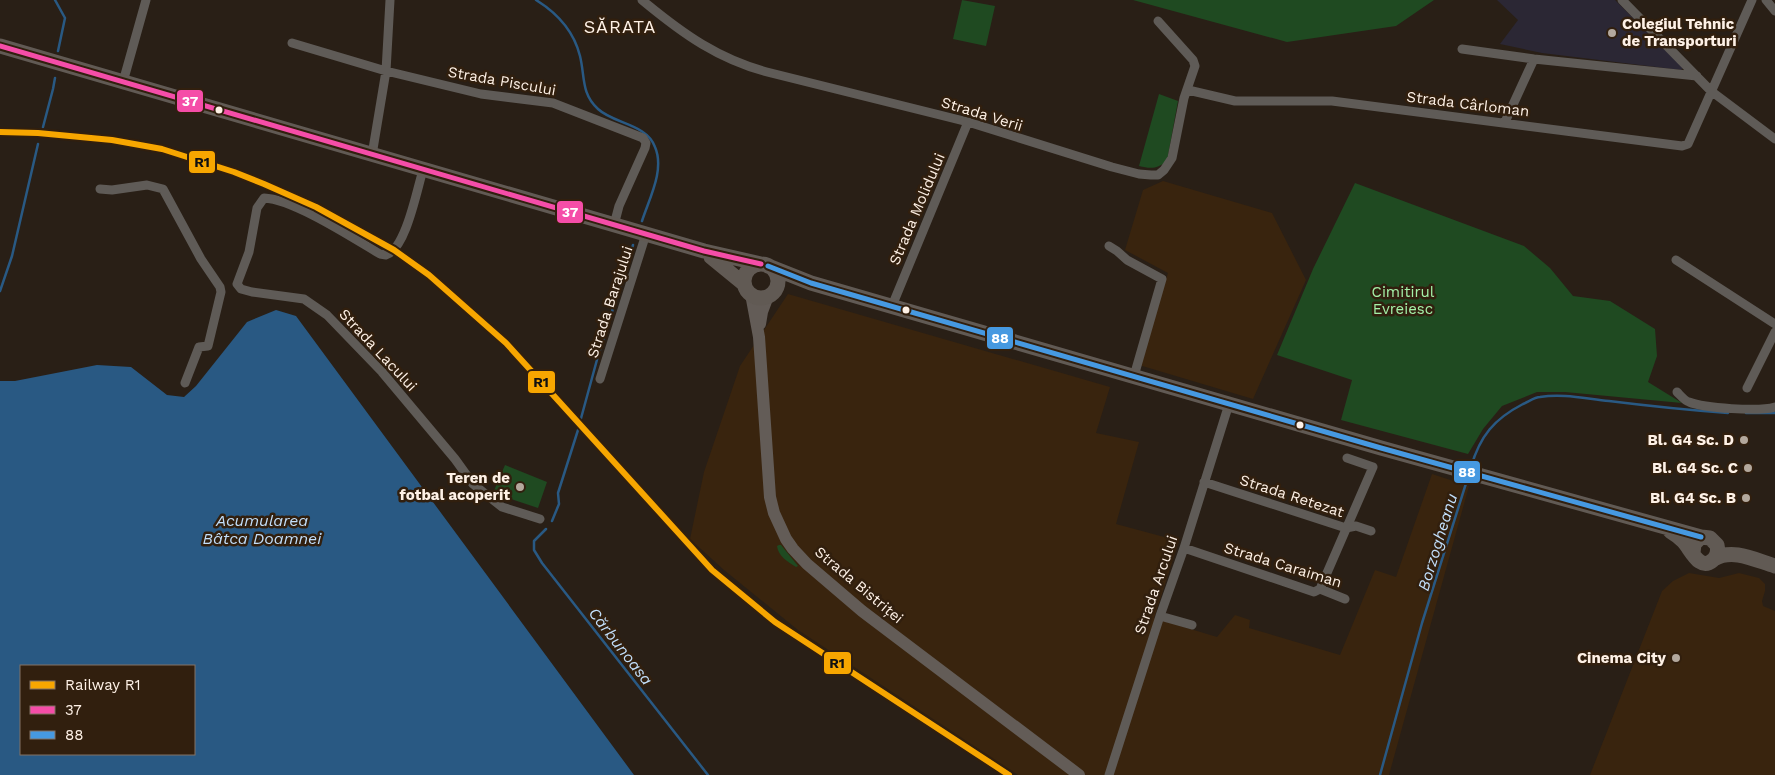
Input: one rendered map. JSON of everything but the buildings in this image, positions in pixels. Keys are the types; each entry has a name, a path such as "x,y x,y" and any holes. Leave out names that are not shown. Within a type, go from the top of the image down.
{"main road":[{"path":"0,46 704,251 765,265 811,283 1229,404 1669,530 1710,538 1716,542 1775,558"},
{"path":"704,251 759,297 772,291 811,283"},
{"path":"748,289 744,279 748,270 756,264 772,268 777,277 772,291"},
{"name":"Strada Bistriței","path":"748,289 759,337 770,497 774,513 792,549 862,611 1079,775"},
{"name":"Strada Bistriței","path":"759,337 762,312 772,291"},
{"path":"1669,530 1682,540 1693,553 1695,559 1702,563 1711,562 1722,555 1731,554 1775,566"},
{"path":"1693,553 1694,544 1701,537"},
{"path":"1714,560 1718,551 1716,542"}],"street":[{"path":"123,82 146,0"},
{"path":"372,155 386,70 390,0"},
{"name":"Strada Verii","path":"642,0 710,50 742,65 968,122 1112,168 1139,174 1158,174 1164,170 1172,158 1184,98 1195,66 1193,60 1158,20"},
{"path":"1622,0 1710,90 1775,139"},
{"name":"Strada Cârloman","path":"1188,90 1235,101 1332,101 1682,146 1688,144 1710,90 1752,0"},
{"path":"1766,0 1775,11"},
{"name":"Strada Piscului","path":"292,43 386,70 481,94 553,103 643,138 646,143 645,148 619,206 614,225"},
{"path":"1462,49 1534,59 1697,76"},
{"path":"1505,122 1534,59"},
{"name":"Strada Molidului","path":"892,306 968,122"},
{"path":"220,287 237,284 249,252 258,204 264,198 272,199 300,210 380,254 386,255 394,250 403,236 423,170"},
{"path":"100,189 112,190 147,185 163,189 201,259 220,287 221,292 208,346 199,347 185,383"},
{"name":"Strada Barajului","path":"600,379 646,234"},
{"path":"1109,246 1127,260 1162,279 1134,376"},
{"path":"1676,260 1775,324"},
{"name":"Strada Lacului","path":"237,284 241,289 252,292 304,299 327,315 382,372 455,459 473,484 502,506 540,520"},
{"path":"1747,388 1775,332"},
{"path":"1677,392 1687,402 1701,405 1761,409 1775,407"},
{"name":"Strada Arcului","path":"1109,775 1184,548 1229,404"},
{"path":"1320,589 1373,467 1347,458"},
{"name":"Strada Retezat","path":"1204,482 1346,528 1356,526 1371,531"},
{"name":"Strada Caraiman","path":"1184,548 1314,592 1320,589 1345,599"},
{"path":"1160,616 1192,626"}],"shaded area":[{"path":"1497,0 1615,0 1683,68 1681,70 1542,53 1500,44 1518,20"},
{"path":"1163,181 1272,213 1306,280 1253,399 1139,365 1168,273 1125,250 1143,190"},
{"path":"788,294 1110,387 1096,433 1139,442 1116,524 1179,541 1154,618 1217,637 1235,615 1250,620 1249,628 1340,655 1375,570 1396,577 1432,474 1469,486 1389,775 1018,775 798,630 724,570 690,539 704,472 740,366"},
{"path":"1689,573 1719,578 1739,573 1759,578 1765,584 1763,606 1775,611 1775,775 1590,775 1662,591 1673,581"}],"green space":[{"path":"962,0 995,6 986,46 953,39"},
{"path":"1133,0 1434,0 1396,26 1287,42"},
{"path":"1159,94 1178,101 1167,161 1160,166 1147,168 1139,166"},
{"name":"Cimitirul Evreiesc","path":"1355,183 1524,246 1550,268 1573,296 1610,301 1655,329 1657,356 1648,382 1682,403 1565,392 1537,392 1502,406 1483,429 1468,454 1341,420 1352,380 1277,355 1313,269"},
{"name":"Teren de fotbal acoperit","path":"505,465 547,482 538,508 493,493"},
{"path":"779,545 798,566 796,567 781,556 777,546"}],"water":[{"name":"Acumularea Bâtca Doamnei","path":"276,310 296,316 634,775 0,775 0,381 15,381 97,365 131,367 167,395 184,397 196,386 247,322"}],"waterway":[{"path":"55,0 65,18 58,51"},
{"path":"536,0 558,17 574,39 580,56 586,91 593,103 605,114 645,133 655,147 658,156 657,175 642,221"},
{"path":"43,127 55,78"},
{"path":"0,291 12,256 38,144"},
{"name":"Cărbunoasa","path":"580,422 598,356 633,245"},
{"name":"Borzogheanu","path":"1471,467 1479,446 1496,422 1513,410 1538,397 1566,396 1728,413"},
{"name":"Borzogheanu","path":"1746,413 1775,413"},
{"name":"Cărbunoasa","path":"552,521 559,504 558,493 578,430"},
{"name":"Borzogheanu","path":"1380,775 1422,623 1468,477"},
{"name":"Cărbunoasa","path":"546,529 534,541 534,550 542,563 708,775"}],"rail line":[{"name":"R1","path":"0,132 38,133 112,140 162,149 234,172 264,184 316,207 394,250 429,275 506,343 712,570 775,622 1009,775"}],"transit line":[{"name":"37","path":"0,46 704,251 761,264"},
{"name":"88","path":"768,266 811,283 1381,448 1701,537"}],"place":[{"name":"Colegiul Tehnic de Transporturi","path":"1612,33"},
{"name":"Bl. G4 Sc. D","path":"1744,440"},
{"name":"Bl. G4 Sc. C","path":"1748,468"},
{"name":"Teren de fotbal acoperit","path":"520,487"},
{"name":"Bl. G4 Sc. B","path":"1746,498"},
{"name":"Cinema City","path":"1676,658"}],"district":[{"name":"SĂRATA","path":"620,27"}]}
